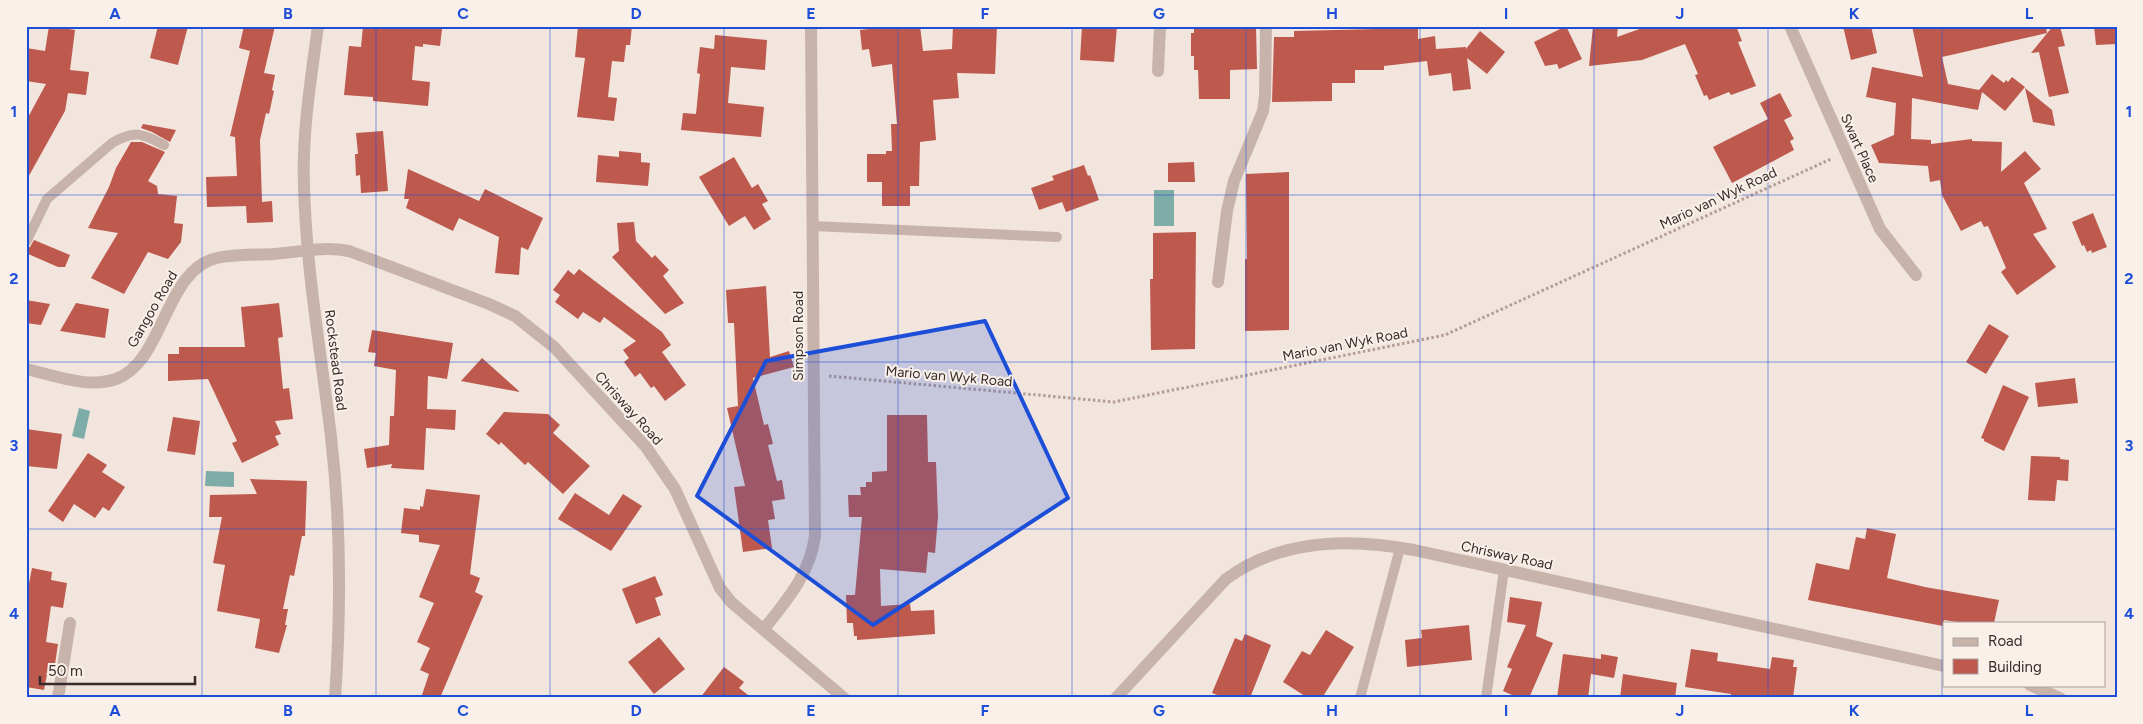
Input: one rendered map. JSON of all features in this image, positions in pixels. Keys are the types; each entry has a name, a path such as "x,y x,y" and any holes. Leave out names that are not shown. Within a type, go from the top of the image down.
{"street":[{"name":"Rockstead Road","path":"318,26 305,130 304,183 307,252 331,438 339,526 335,698"},
{"name":"Simpson Road","path":"764,630 796,588 807,569 814,551 816,536 811,26"},
{"path":"1158,72 1160,26"},
{"path":"1218,282 1227,211 1234,181 1263,111 1266,96 1266,26"},
{"name":"Swart Place","path":"1790,26 1880,229 1916,275"},
{"name":"Chrisway Road","path":"307,252 333,248 349,251 489,304 515,316 533,328 554,347 646,447 675,489 720,588 731,602 844,698"},
{"name":"Gangoo Road","path":"26,369 85,382 103,382 116,379 129,372 139,360 187,276 202,264 217,258 307,252"},
{"name":"Chrisway Road","path":"1116,698 1226,579 1257,559 1276,552 1319,546 1364,544 1400,548 1943,666"},
{"path":"58,698 70,623"},
{"path":"2032,686 2057,696"}],"lane":[{"path":"26,242 48,199 112,143 123,137 138,133 164,145"},
{"path":"812,226 1057,237"},
{"path":"1360,698 1400,548"},
{"path":"1486,698 1504,570"}],"path":[{"name":"Mario van Wyk Road","path":"814,375 1114,402 1444,335 1845,152"}],"highlighted area":[{"path":"985,321 1068,498 873,625 697,496 766,361"}],"water":[{"path":"1154,190 1174,190 1174,226 1154,226"},
{"path":"79,408 90,411 84,439 72,436"},
{"path":"206,471 234,472 234,487 205,486"}],"building":[{"path":"49,26 75,30 70,70 89,72 86,95 68,93 65,111 26,181 26,121 46,84 26,81 26,48 45,51"},
{"path":"158,26 188,26 178,65 150,58"},
{"path":"244,26 275,26 264,73 275,75 272,90 274,91 269,114 266,113 260,140 262,202 272,201 273,222 247,223 246,206 207,207 206,177 237,176 235,137 230,136 250,51 239,48"},
{"path":"363,26 425,26 442,29 440,46 423,44 423,47 415,46 412,80 430,82 428,106 373,101 373,97 344,95 349,46 361,47"},
{"path":"578,26 632,26 630,45 626,45 624,62 612,61 608,97 617,98 614,121 577,117 585,58 575,57"},
{"path":"869,26 920,26 923,51 952,49 953,26 997,26 995,74 957,73 959,98 933,100 936,140 920,142 919,186 910,186 910,206 882,206 882,182 867,182 867,154 886,154 886,151 892,151 891,124 897,124 892,64 872,67 869,49 862,50 860,30 869,29"},
{"path":"1082,26 1117,26 1114,62 1080,60"},
{"path":"1194,26 1256,26 1257,69 1230,70 1230,99 1199,99 1198,70 1194,70 1194,56 1191,56 1191,33 1194,33"},
{"path":"1566,26 1582,59 1559,69 1557,64 1545,66 1534,42"},
{"path":"1593,26 1618,26 1617,37 1648,26 1736,26 1742,41 1738,42 1756,86 1731,95 1729,92 1709,100 1707,95 1704,96 1695,75 1698,74 1685,44 1642,60 1589,66"},
{"path":"1843,26 1871,26 1877,53 1851,60"},
{"path":"1912,26 2046,26 2047,33 1942,57 1948,84 1979,90 1992,74 2004,83 2006,80 2008,82 2012,77 2025,87 2005,111 1982,92 1978,110 1912,98 1911,139 1931,140 1931,144 1972,139 1972,141 2002,142 2001,172 2025,151 2041,169 2024,183 2047,229 2033,234 2056,267 2017,295 2001,272 2006,268 1988,226 1984,227 1981,221 1961,231 1942,195 1940,180 1930,182 1928,166 1879,163 1871,145 1894,135 1896,103 1866,97 1872,67 1923,77"},
{"path":"2053,26 2060,26 2065,46 2058,47 2069,93 2049,97 2039,52 2031,53"},
{"path":"2094,26 2117,26 2117,44 2096,45"},
{"path":"1418,28 1418,39 1435,36 1436,49 1466,47 1466,49 1480,31 1505,52 1487,74 1467,58 1471,89 1453,91 1451,73 1429,76 1427,61 1384,66 1384,70 1355,70 1355,83 1332,83 1332,101 1272,102 1274,37 1294,37 1294,31"},
{"path":"715,35 767,40 765,70 731,67 728,103 764,107 761,137 681,130 683,113 696,114 700,74 697,73 700,47 714,49"},
{"path":"2025,88 2052,110 2055,126 2033,122"},
{"path":"1780,93 1792,116 1784,120 1794,139 1790,141 1794,150 1732,183 1713,147 1768,119 1760,103"},
{"path":"143,124 176,130 170,142 141,128"},
{"path":"383,131 388,191 361,193 360,175 356,176 355,154 358,154 356,133"},
{"path":"131,142 142,142 165,152 148,181 157,186 158,194 177,196 174,223 183,224 181,242 168,259 148,252 124,294 91,278 118,233 88,228 109,187 116,168"},
{"path":"619,151 641,153 641,162 650,163 648,186 596,182 598,155 619,157"},
{"path":"734,157 752,188 758,184 768,201 762,204 771,219 754,230 745,216 729,226 699,177"},
{"path":"1194,162 1195,182 1168,182 1168,163"},
{"path":"1084,165 1088,176 1090,175 1099,200 1066,212 1062,202 1039,210 1031,188 1054,180 1052,176"},
{"path":"408,169 479,201 485,189 543,218 528,250 521,247 519,275 495,273 499,237 459,218 453,231 406,208 409,199 404,199"},
{"path":"1289,172 1289,330 1245,331 1245,259 1247,259 1246,174"},
{"path":"2093,213 2107,247 2092,253 2091,250 2087,252 2084,245 2082,246 2072,222"},
{"path":"634,222 636,241 652,258 655,255 669,270 663,276 684,303 665,314 612,257 619,251 617,223"},
{"path":"1196,232 1195,349 1151,350 1150,279 1153,279 1153,233"},
{"path":"34,240 70,255 65,267 58,267 26,253 26,249 30,247"},
{"path":"579,269 662,332 671,345 662,352 686,385 665,401 654,386 651,388 640,373 635,377 624,362 629,358 623,350 636,341 604,317 600,323 583,312 578,319 555,302 560,295 553,290 568,270 574,275"},
{"path":"766,286 770,357 789,351 794,367 753,378 764,425 768,424 773,444 768,445 777,481 782,480 785,499 772,501 775,519 768,520 772,548 743,552 734,487 745,486 727,408 738,406 734,323 728,323 726,290"},
{"path":"26,300 50,304 41,325 26,323"},
{"path":"76,303 109,309 105,338 60,331"},
{"path":"279,303 283,337 278,338 283,389 289,388 293,419 275,421 281,434 275,436 279,445 242,463 232,443 237,441 208,379 168,381 168,354 179,354 179,347 245,347 241,307"},
{"path":"1989,324 2009,336 1986,374 1966,362"},
{"path":"372,330 453,343 447,379 428,376 427,409 456,410 455,430 426,428 424,470 391,468 392,464 367,468 364,449 389,445 390,416 394,416 396,370 374,366 376,353 368,352"},
{"path":"482,358 520,392 461,381"},
{"path":"2075,378 2078,403 2038,407 2035,383"},
{"path":"2003,385 2029,397 2004,451 1981,438"},
{"path":"504,412 548,414 560,425 553,433 590,466 563,494 528,462 525,465 501,442 499,445 486,434"},
{"path":"887,415 927,415 928,462 936,462 938,517 935,553 928,552 926,573 880,569 881,606 910,604 911,611 934,610 935,634 857,640 857,636 854,636 853,623 847,623 846,595 855,595 862,517 849,517 848,495 861,495 860,487 866,487 866,482 872,482 872,472 887,471"},
{"path":"173,417 200,421 195,455 167,451"},
{"path":"26,429 62,434 57,469 26,466"},
{"path":"88,453 107,465 102,472 125,487 109,511 103,507 95,518 74,504 63,522 48,511"},
{"path":"2031,456 2060,457 2060,459 2069,460 2068,481 2057,480 2055,501 2028,500"},
{"path":"250,479 307,481 305,536 302,536 294,576 290,575 283,609 288,609 285,625 287,625 279,653 255,648 260,619 217,611 225,565 213,563 222,517 209,517 210,495 257,494"},
{"path":"426,489 480,495 470,574 480,578 475,592 483,596 440,698 421,698 429,674 420,670 430,648 417,642 434,603 419,597 440,545 419,542 419,535 401,533 404,508 420,510 420,506 423,507"},
{"path":"575,493 609,515 623,494 642,506 611,551 558,519"},
{"path":"1867,528 1896,534 1887,578 1925,587 1999,600 1994,622 1944,620 1943,626 1808,600 1816,563 1849,570 1856,537 1865,539"},
{"path":"32,568 52,572 51,580 67,583 63,608 51,606 46,642 58,644 54,671 48,669 44,690 26,687 26,599"},
{"path":"655,576 663,595 655,598 661,615 636,624 622,589"},
{"path":"1510,597 1542,602 1536,636 1553,643 1529,698 1519,698 1503,691 1512,669 1507,667 1526,625 1507,622"},
{"path":"1469,625 1472,660 1407,667 1405,640 1422,638 1421,630"},
{"path":"1326,630 1354,647 1322,698 1308,698 1283,682 1302,651 1310,655"},
{"path":"1245,634 1271,645 1250,698 1225,698 1212,693 1235,638 1242,641"},
{"path":"659,637 685,669 654,694 628,662"},
{"path":"1691,649 1718,653 1717,661 1770,669 1772,657 1794,660 1793,667 1797,667 1793,698 1731,698 1731,694 1685,687"},
{"path":"1563,654 1601,659 1601,654 1618,657 1614,678 1591,674 1588,698 1557,698"},
{"path":"724,667 744,682 739,688 752,698 700,698"},
{"path":"1623,674 1677,683 1675,698 1620,698"}]}
